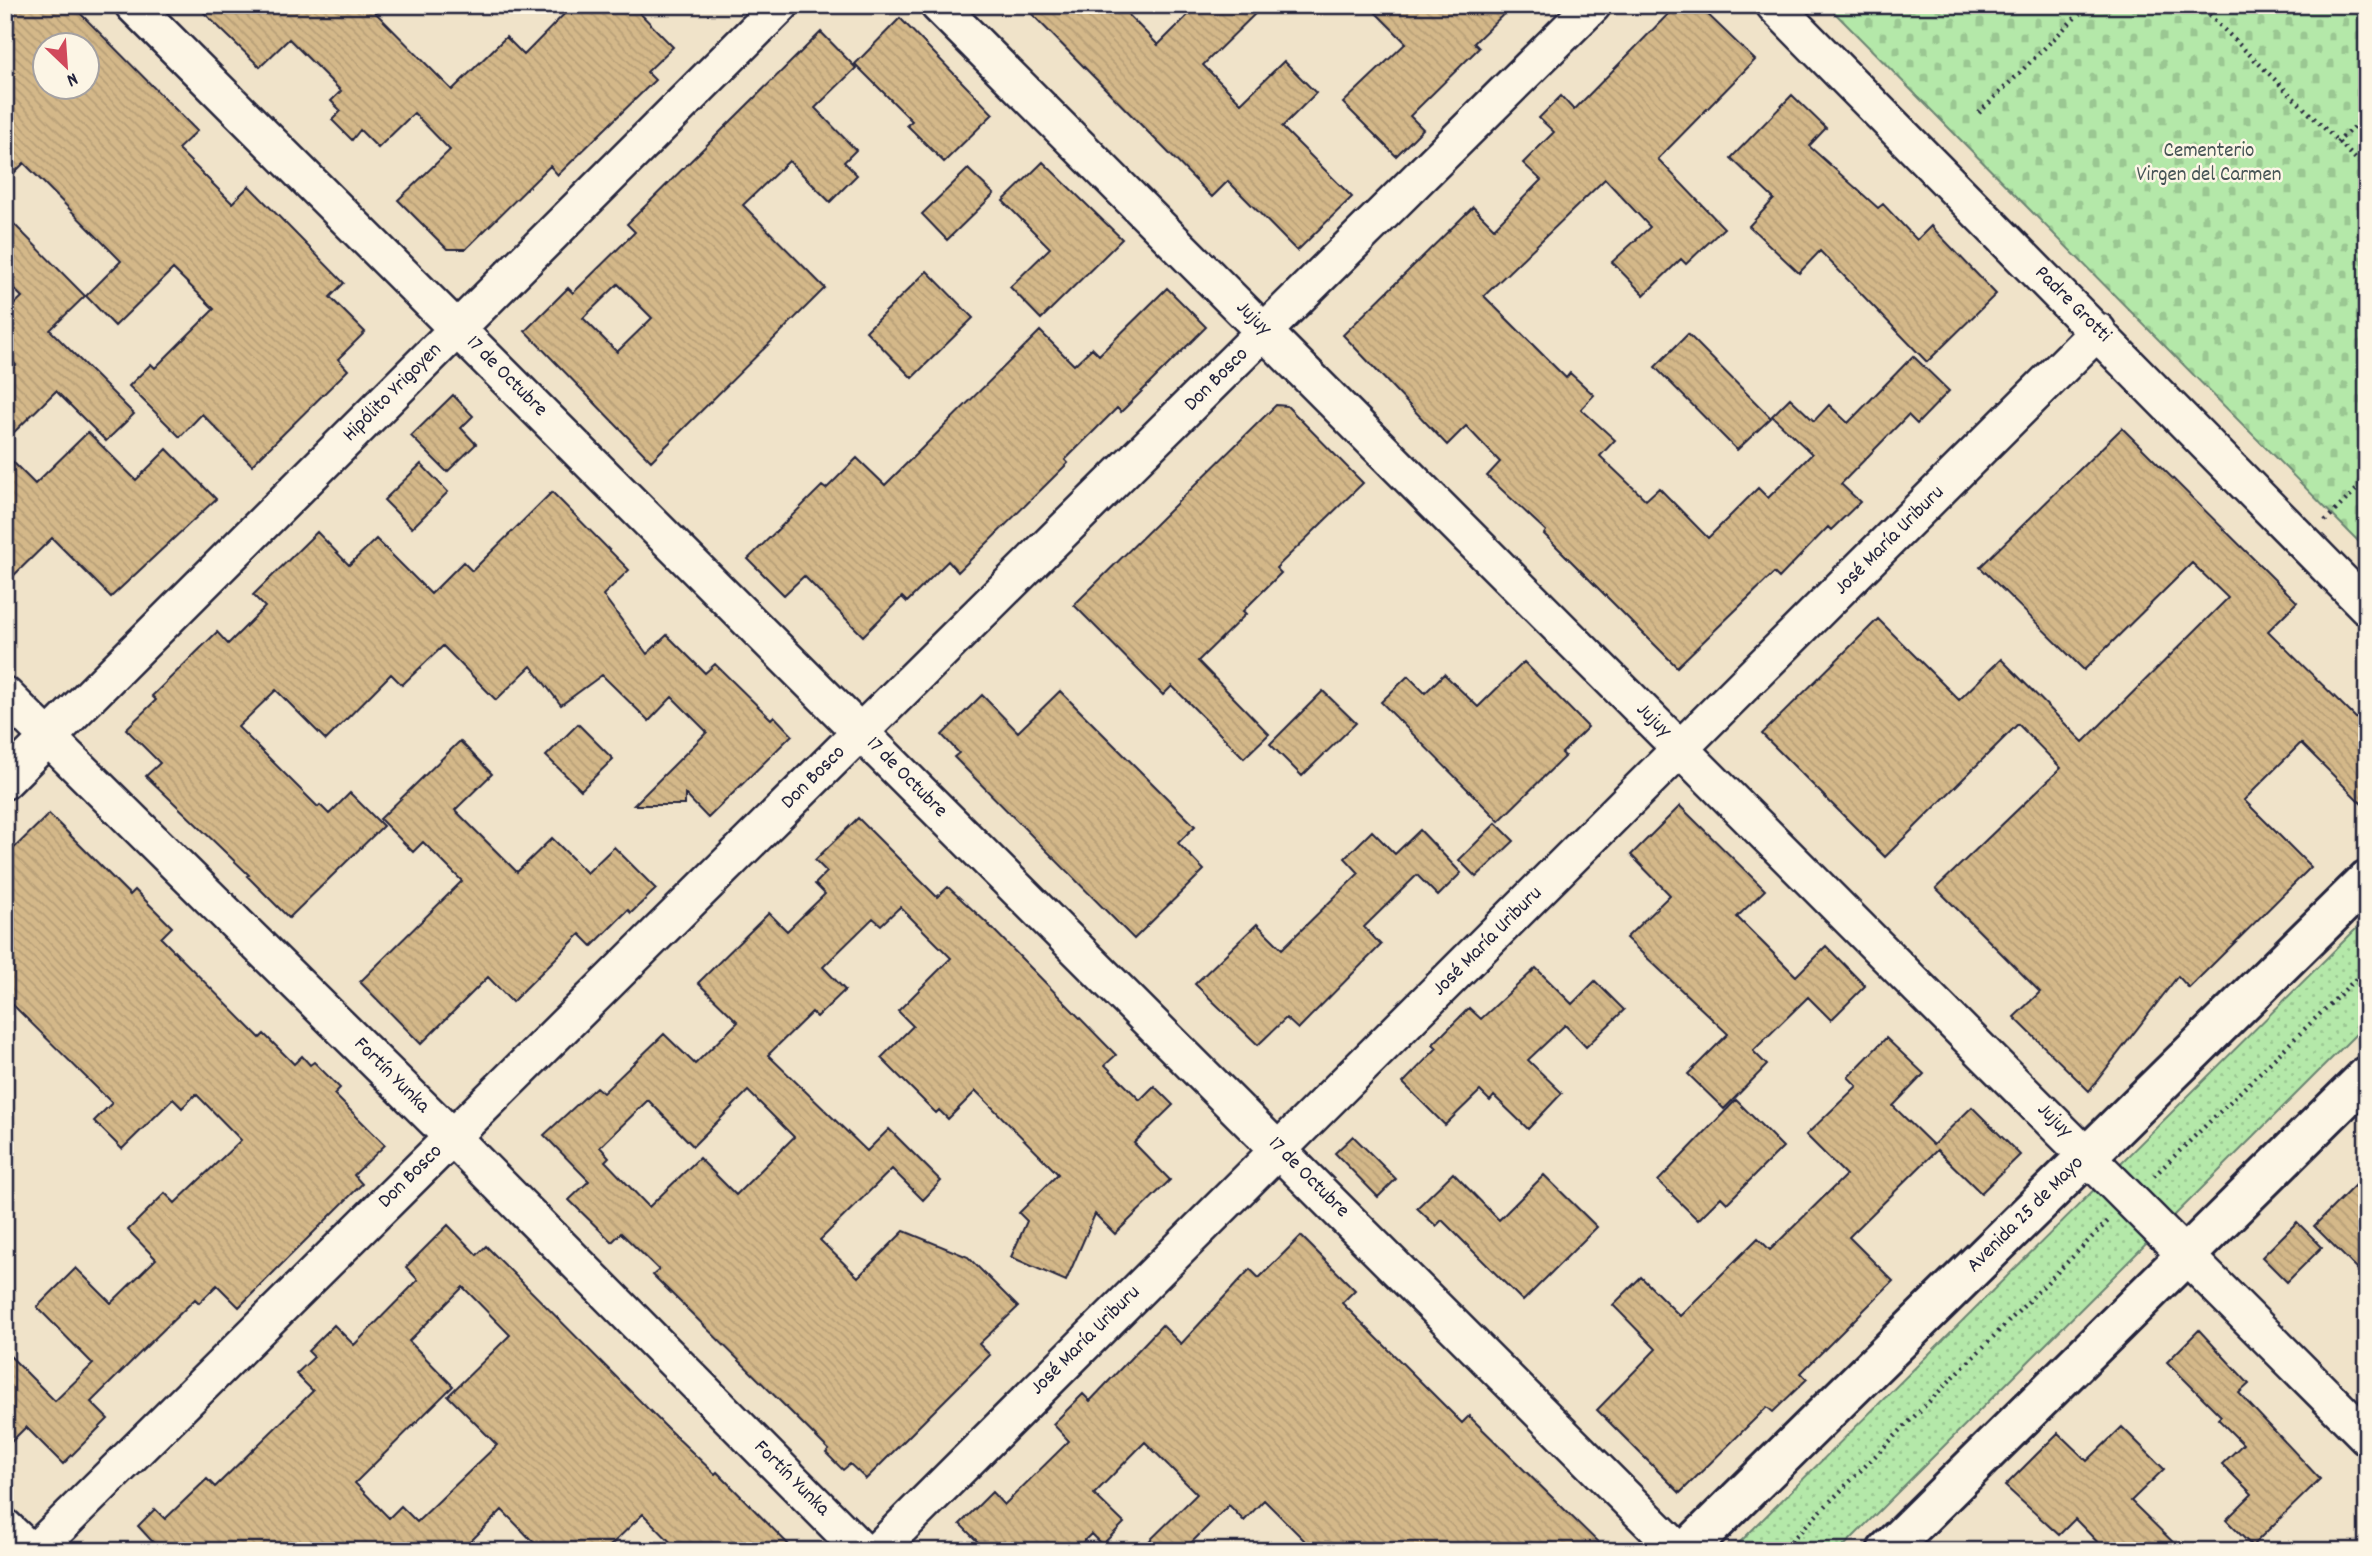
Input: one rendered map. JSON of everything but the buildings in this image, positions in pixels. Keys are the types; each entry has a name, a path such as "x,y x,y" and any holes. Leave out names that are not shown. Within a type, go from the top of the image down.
{"main road":[{"name":"Avenida 25 de Mayo","path":"1686,1551 2367,880"},
{"path":"1887,1551 2367,1076"}],"street":[{"name":"17 de Octubre","path":"133,5 1679,1551"},
{"name":"Hipólito Yrigoyen","path":"5,781 781,5"},
{"name":"Jujuy","path":"938,5 2367,1437"},
{"name":"Don Bosco","path":"32,1551 1266,332 1593,5"},
{"name":"Padre Grotti","path":"1774,5 2367,607"},
{"name":"José María Uriburu","path":"877,1551 1682,750 2098,331"},
{"name":"Fortín Yunka","path":"5,695 451,1136 862,1551"},
{"path":"5,1527 32,1551"}],"path":[{"path":"1979,113 2088,5"},
{"path":"2199,5 2367,170"},
{"path":"2337,143 2367,113"},
{"path":"2304,542 2367,479"},
{"path":"1781,1551 2131,1199 2367,968"}],"green space":[{"name":"Cementerio Virgen del Carmen","path":"1827,5 2367,5 2367,550"},
{"path":"2367,918 2367,1023 1839,1551 1731,1551"}]}
